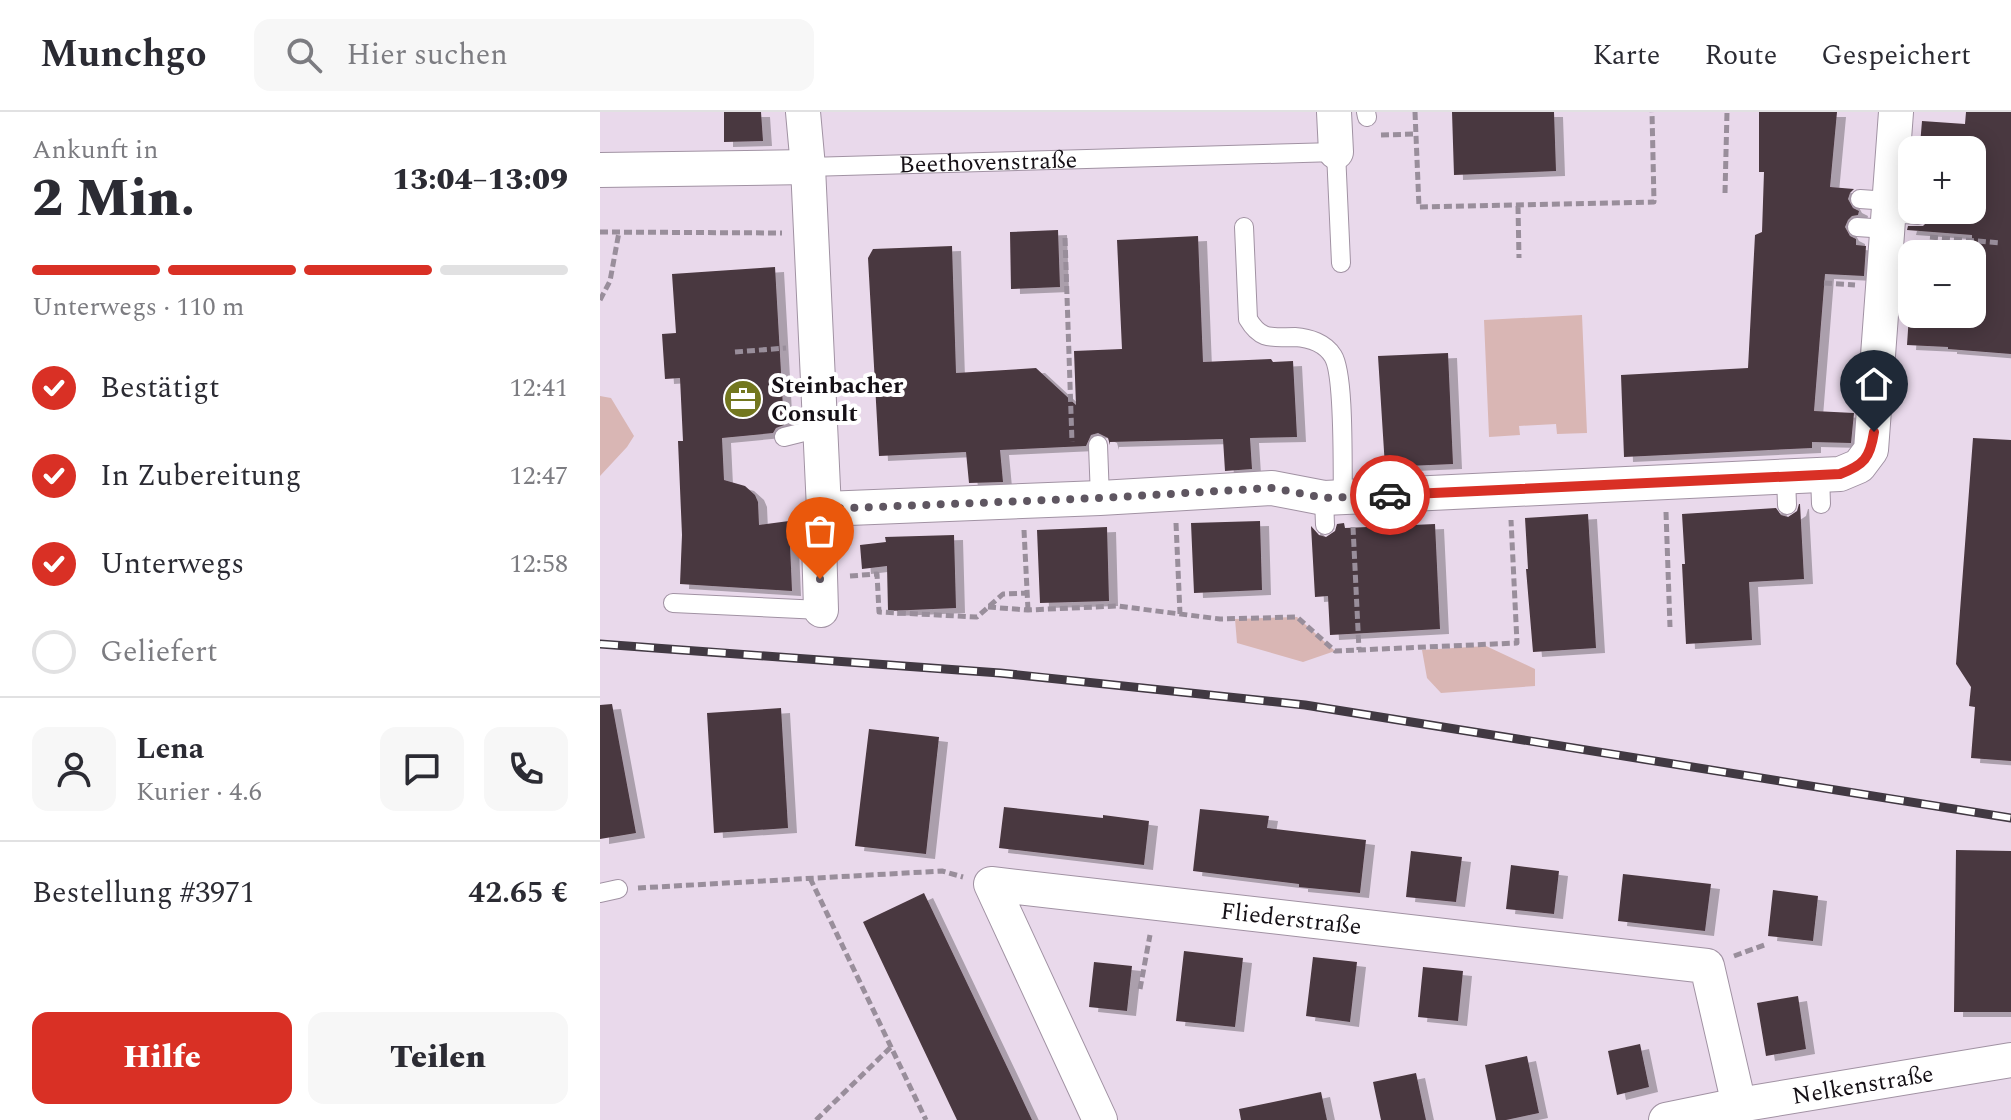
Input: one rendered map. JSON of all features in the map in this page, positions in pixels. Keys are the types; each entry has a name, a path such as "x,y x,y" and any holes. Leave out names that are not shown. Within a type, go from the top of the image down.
{"street":[{"path":"803,112 824,509 819,541 820,594"},
{"path":"824,509 1272,488 1336,504 1510,489 1665,482 1787,491 1821,490 1840,474 1859,466 1871,450 1884,217 1896,112"},
{"path":"1336,152 1356,114"},
{"name":"Beethovenstraße","path":"600,170 808,167"},
{"path":"991,884 1100,1120"},
{"name":"Fliederstraße","path":"991,884 1707,966 1739,1105"},
{"name":"Nelkenstraße","path":"1666,1120 2011,1060"}],"lane":[{"name":"Beethovenstraße","path":"808,167 1336,152"},
{"path":"1336,152 1341,263"},
{"path":"1244,227 1248,319 1255,332 1270,337 1302,337 1318,342 1332,355 1339,374 1336,504"},
{"path":"784,437 820,428"},
{"path":"1087,499 1098,445"},
{"path":"673,603 820,594"}],"path":[{"path":"1415,112 1419,207 1654,202 1652,112"},
{"path":"1725,193 1727,112"},
{"path":"1518,206 1519,258"},
{"path":"1884,217 2001,243"},
{"path":"600,232 811,233"},
{"path":"600,300 610,281 619,232"},
{"path":"1065,238 1087,499"},
{"path":"735,352 816,346"},
{"path":"1665,482 1670,627"},
{"path":"988,607 1028,610 1117,606 1220,619 1297,617 1335,651 1517,643 1510,489"},
{"path":"1175,494 1180,614"},
{"path":"1023,501 1028,610"},
{"path":"1336,504 1359,650"},
{"path":"820,594 877,574 879,612 977,617 1003,594 1027,593"},
{"path":"609,891 942,871 991,884"},
{"path":"810,878 926,1120"},
{"path":"1140,989 1156,903"},
{"path":"816,1120 891,1047"}],"shaded area":[{"path":"1582,315 1587,433 1557,434 1556,424 1519,426 1520,435 1489,437 1484,320"},
{"path":"600,396 611,398 634,436 600,476"},
{"path":"1297,617 1335,651 1303,662 1237,643 1235,619"},
{"path":"1486,646 1535,669 1535,686 1441,693 1427,678 1422,650"}],"building":[{"path":"724,112 761,112 763,141 724,142"},
{"path":"1452,112 1554,112 1556,171 1454,175"},
{"path":"1759,112 1837,112 1830,187 1854,189 1848,199 1859,211 1845,227 1856,239 1856,245 1866,246 1864,276 1825,274 1814,411 1854,413 1851,443 1812,442 1812,448 1624,457 1621,375 1748,368 1755,235 1762,232 1764,172 1759,172"},
{"path":"1966,112 2011,112 2011,354 1907,345 1908,328 1986,328 1986,240 1972,240 1972,235 1907,230 1908,226 1925,224 1986,224 1986,136 1921,136 1922,121 1965,124"},
{"path":"1058,230 1060,287 1011,289 1010,232"},
{"path":"1198,236 1203,362 1293,361 1297,437 1250,438 1252,469 1225,471 1223,439 1110,442 1110,445 1108,438 1098,433 1091,435 1086,446 1000,450 1003,482 969,483 966,452 879,456 868,258 873,249 952,246 956,373 1036,368 1076,405 1074,351 1122,349 1117,240"},
{"path":"775,267 784,425 773,433 722,438 724,480 745,486 755,495 759,525 789,521 792,591 680,584 682,535 678,441 683,441 680,378 665,379 662,334 676,333 672,274"},
{"path":"1448,353 1453,464 1385,467 1378,356"},
{"path":"1973,438 2011,440 2011,761 1971,758 1975,707 1969,706 1971,687 1956,664"},
{"path":"1799,504 1804,579 1749,582 1752,640 1686,644 1682,514 1776,508 1781,515 1788,517 1797,511"},
{"path":"1588,514 1596,648 1533,652 1525,518"},
{"path":"1260,521 1262,590 1194,593 1191,523"},
{"path":"1344,523 1345,528 1435,524 1440,629 1330,635 1328,596 1315,597 1311,526 1319,535 1326,537 1335,531 1337,524"},
{"path":"1107,527 1109,601 1040,603 1037,530"},
{"path":"954,535 956,608 888,611 887,566 862,569 860,545 886,542 885,537"},
{"path":"612,704 636,833 600,839 600,705"},
{"path":"781,708 788,828 714,833 707,713"},
{"path":"869,729 939,737 926,854 855,846"},
{"path":"1004,807 1149,821 1144,865 999,848"},
{"path":"1200,809 1269,816 1267,828 1366,840 1360,893 1193,871"},
{"path":"1956,850 2011,851 2011,1012 1954,1012"},
{"path":"1411,851 1462,857 1456,902 1406,897"},
{"path":"1511,865 1559,871 1554,914 1506,909"},
{"path":"1623,874 1711,884 1705,931 1618,921"},
{"path":"1773,890 1818,896 1813,941 1768,936"},
{"path":"924,893 1032,1120 957,1120 863,922"},
{"path":"1184,951 1243,958 1235,1027 1176,1021"},
{"path":"1313,957 1357,962 1350,1022 1306,1016"},
{"path":"1094,962 1132,966 1127,1011 1089,1007"},
{"path":"1423,967 1463,971 1458,1021 1418,1017"},
{"path":"1798,996 1806,1049 1766,1056 1757,1003"},
{"path":"1640,1044 1649,1087 1617,1095 1608,1051"},
{"path":"1527,1056 1539,1113 1496,1120 1485,1065"},
{"path":"1416,1073 1426,1120 1381,1120 1373,1082"},
{"path":"1321,1092 1327,1120 1241,1120 1239,1109"}],"railway":[{"path":"600,644 1000,673 1305,705 2011,818"}],"way so far":[{"path":"820,579 819,541 824,509 1272,488 1324,498 1390,495"}],"place":[{"name":"Steinbacher Consult","path":"743,399"}],"route":[{"path":"1390,495 1840,474 1859,466 1871,450 1874,432"}]}
